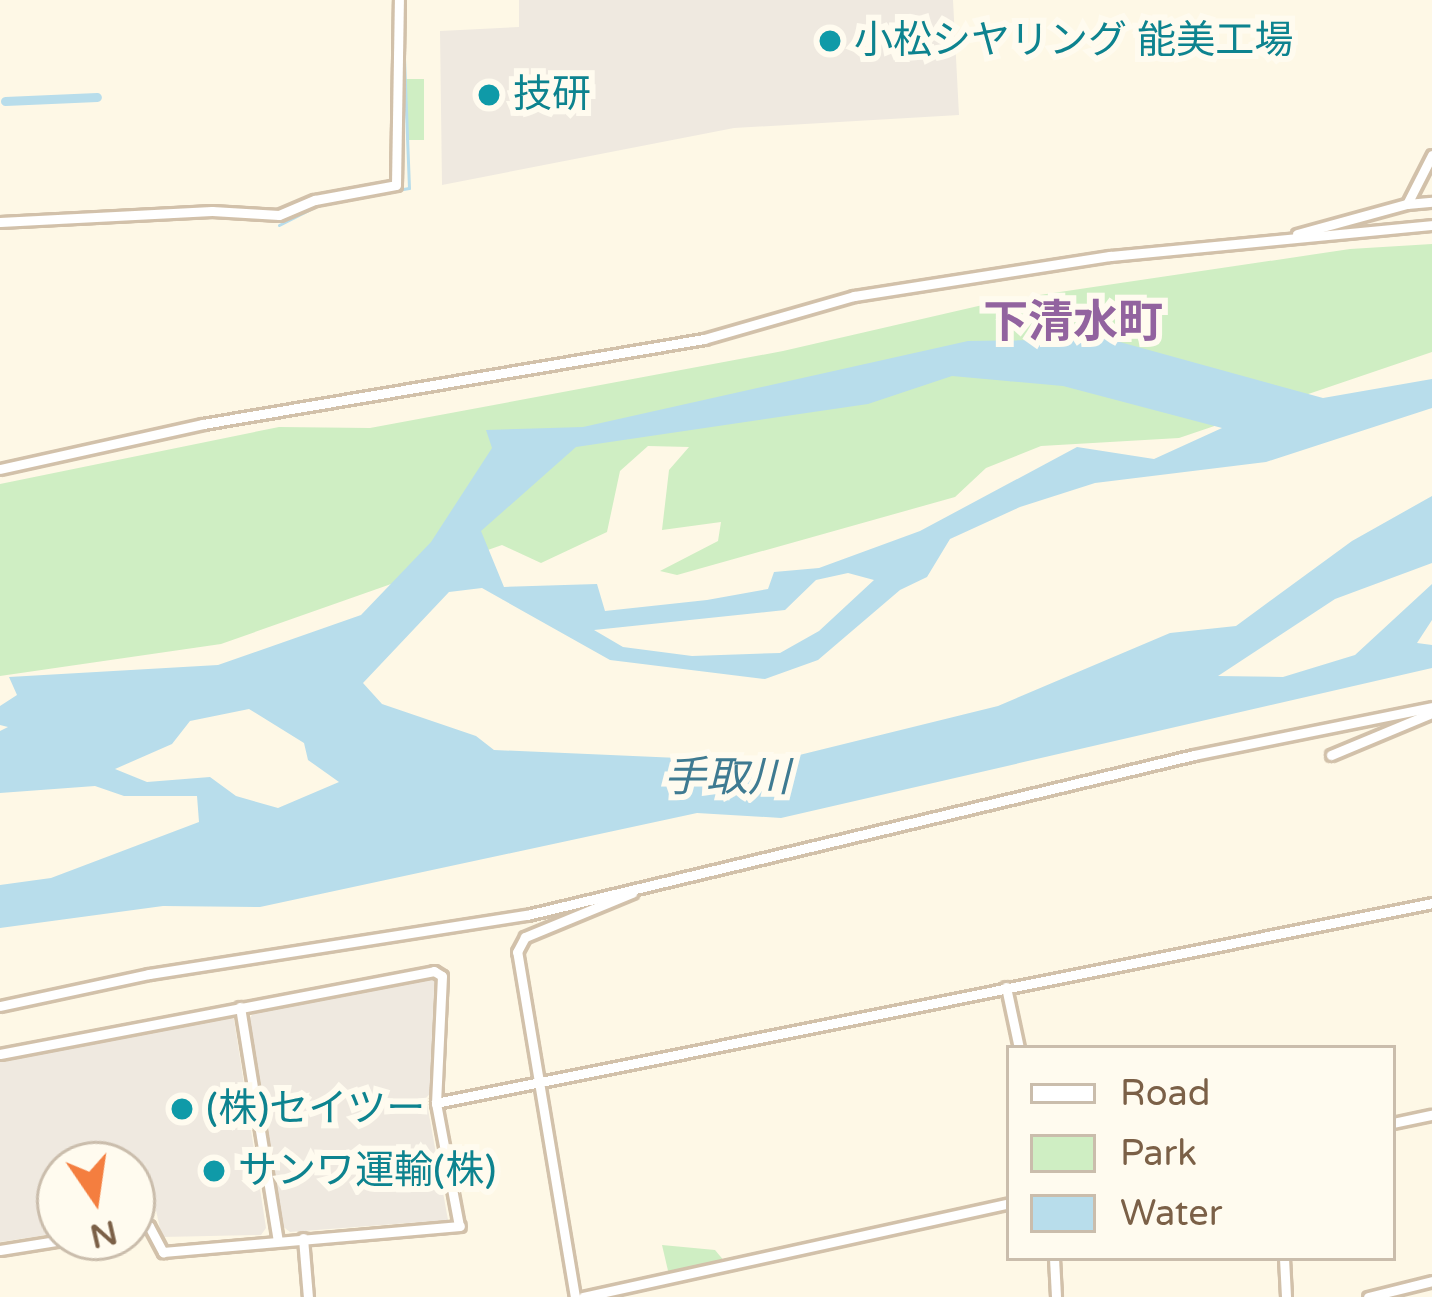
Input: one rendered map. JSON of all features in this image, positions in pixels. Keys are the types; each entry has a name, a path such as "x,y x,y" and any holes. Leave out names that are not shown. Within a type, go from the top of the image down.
{"street":[{"path":"0,222 212,211 279,215 315,200 396,185 399,0"},
{"path":"1407,204 1432,155"},
{"path":"1281,239 1407,204 1432,202"},
{"path":"0,469 203,424 704,339 854,296 1110,256 1432,225"},
{"path":"1331,755 1432,710"},
{"path":"0,1006 149,974 527,915 1194,755 1432,710"},
{"path":"636,889 519,944 579,1297 1006,1204"},
{"path":"436,1103 1432,903"},
{"path":"0,1054 434,971 442,975 436,1103 460,1226 163,1252 156,1239"},
{"path":"1006,987 1017,1045"},
{"path":"240,1007 278,1241"},
{"path":"1396,1122 1432,1115"},
{"path":"303,1238 308,1297"},
{"path":"0,1250 36,1244"},
{"path":"1054,1261 1056,1297"},
{"path":"1284,1261 1286,1297"},
{"path":"1368,1297 1432,1281"}],"shaded area":[{"path":"519,0 953,0 959,115 734,128 442,185 440,31 519,27"},
{"path":"435,977 435,1088 426,1098 448,1220 290,1232 281,1225 249,1019 257,1008"},
{"path":"224,1014 234,1019 266,1228 261,1235 162,1237 156,1211 156,1141 36,1141 36,1237 0,1242 0,1059"}],"green space":[{"path":"406,79 424,79 424,140 406,140"},
{"path":"1432,244 1432,352 1179,438 1041,446 986,468 955,497 677,575 660,571 718,541 721,522 662,530 669,470 689,447 648,446 620,471 607,532 541,563 502,545 221,644 0,676 0,484 279,427 370,428 783,351 1000,301 1350,249"},
{"path":"662,1245 715,1250 725,1262 669,1275"}],"water":[{"name":"手取川","path":"1109,339 1323,398 1432,379 1432,408 1266,462 1095,483 1020,507 950,539 927,577 900,590 818,660 765,679 610,660 482,588 449,592 363,683 382,704 476,736 494,750 771,762 998,706 1170,633 1236,626 1352,541 1432,496 1432,563 1335,599 1218,676 1283,677 1355,655 1432,584 1432,620 1417,643 1432,645 1432,668 781,818 697,813 260,907 163,906 0,928 0,885 51,878 199,822 197,796 124,796 95,786 0,793 0,731 8,727 0,725 0,706 17,695 9,677 218,665 361,615 431,542 492,448 486,430 583,427 968,341","holes":["952,376 1063,386 1222,428 1154,459 1077,447 920,531 819,568 774,572 768,589 707,600 605,611 597,584 504,587 481,531 576,447 868,404","848,573 874,580 819,631 780,653 692,656 623,647 594,630 785,610 816,580","249,709 304,743 308,760 339,782 278,808 236,796 210,777 147,782 115,769 172,744 190,721"]}],"waterway":[{"path":"335,201 409,188 403,32"},
{"path":"5,101 97,97"},
{"path":"279,225 320,204"}],"place":[{"name":"小松シヤリング 能美工場","path":"830,41"},
{"name":"技研","path":"489,95"},
{"name":"(株)セイツー","path":"182,1109"},
{"name":"サンワ運輸(株)","path":"214,1171"}],"district":[{"name":"下清水町","path":"1073,324"}]}
